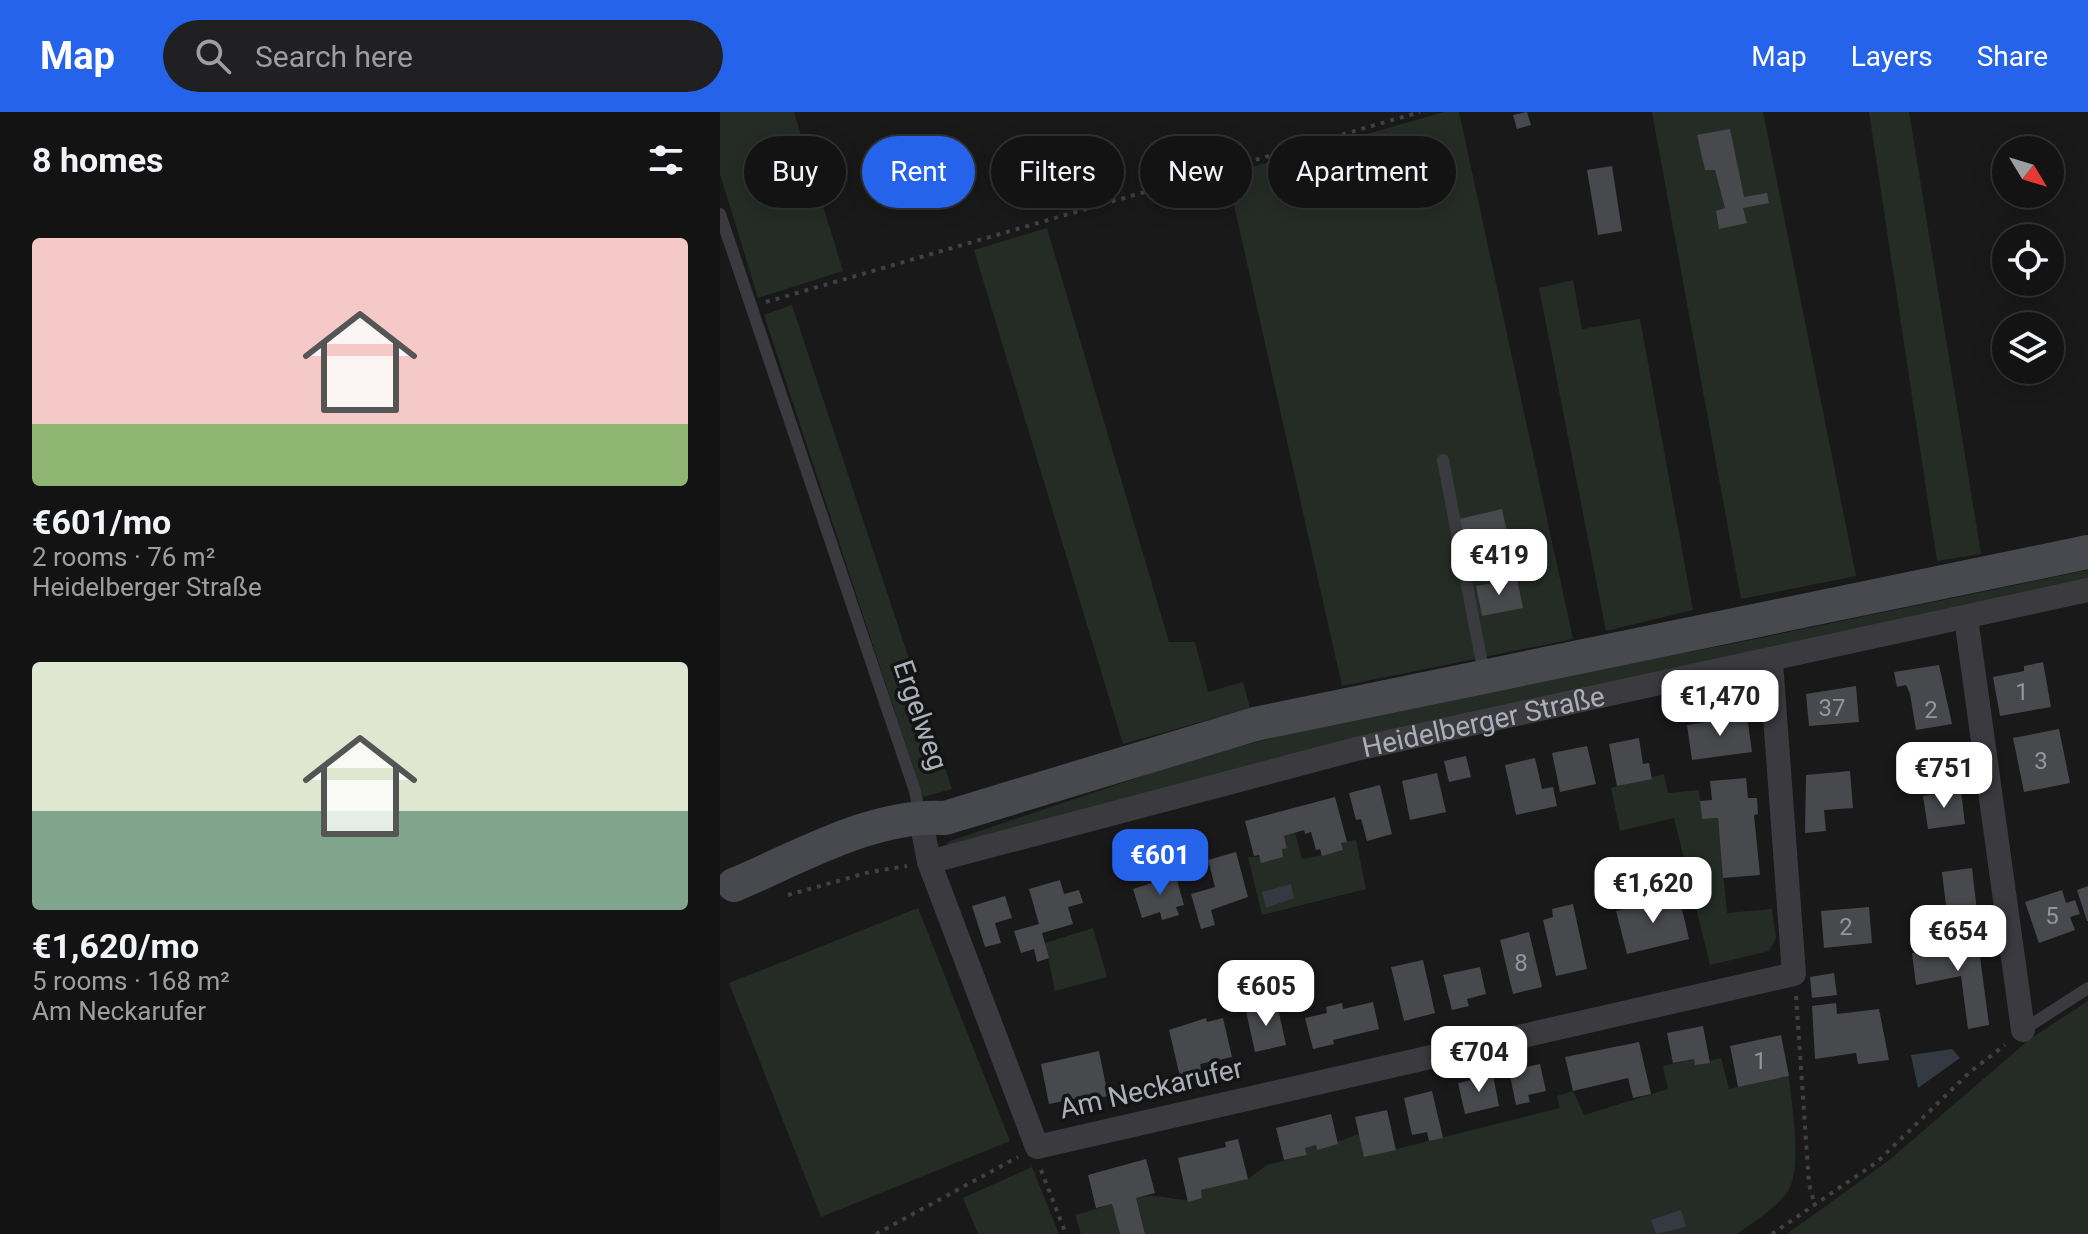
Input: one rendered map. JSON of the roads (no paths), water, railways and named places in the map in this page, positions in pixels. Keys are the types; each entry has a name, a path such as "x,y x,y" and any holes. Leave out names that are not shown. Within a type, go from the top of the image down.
{"main road":[{"name":"Heidelberger Straße","path":"727,887 859,833 929,833 1255,724 1484,674 2088,552"}],"street":[{"name":"Heidelberger Straße","path":"929,833 1356,749 1771,662 2088,590"},
{"path":"1966,618 2023,1030"},
{"name":"Am Neckarufer","path":"1037,1147 1794,974 1771,662"},
{"name":"Ergelweg","path":"929,833 1037,1147"}],"lane":[{"name":"Ergelweg","path":"720,214 929,833"},
{"path":"1443,460 1484,674"},
{"path":"2023,1030 2088,988"}]}
